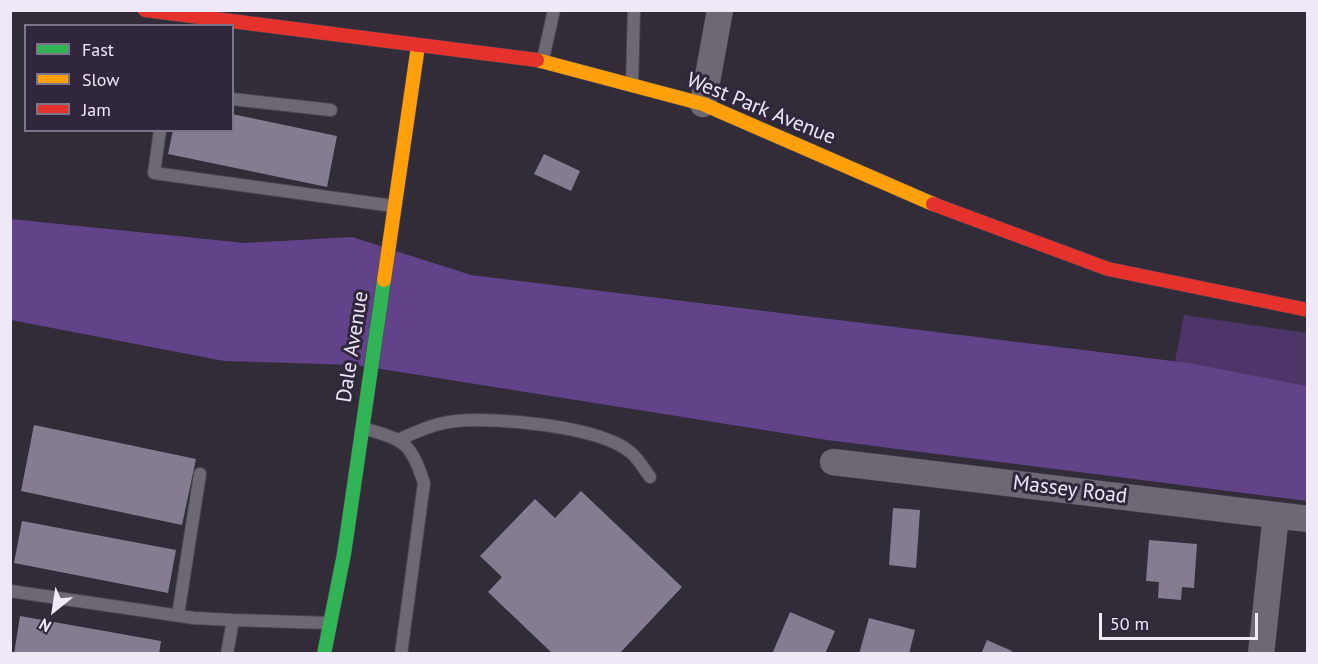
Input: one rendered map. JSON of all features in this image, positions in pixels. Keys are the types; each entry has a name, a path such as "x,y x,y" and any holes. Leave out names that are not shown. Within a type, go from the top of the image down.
{"street":[{"name":"West Park Avenue","path":"145,10 168,19 232,16 418,46 542,61 704,104 932,204 1108,269 1308,310"},
{"path":"704,104 720,10"},
{"name":"Dale Avenue","path":"324,654 344,554 418,46"},
{"name":"Massey Road","path":"833,462 1308,519"},
{"path":"1261,654 1276,514"}],"lane":[{"path":"542,61 554,10"},
{"path":"632,85 634,10"},
{"path":"234,99 331,110"},
{"path":"160,132 154,174 394,206"},
{"path":"400,439 424,428 456,421 496,421 564,428 611,441 630,452 650,477"},
{"path":"362,428 400,439 415,457 424,483 401,654"},
{"path":"178,615 200,474"},
{"path":"10,591 178,615 330,624"},
{"path":"227,654 233,620"}],"shaded area":[{"path":"11,219 245,243 352,237 471,275 1189,363 1307,386 1307,501 827,440 356,365 224,361 11,320"},
{"path":"1184,315 1307,333 1307,386 1175,361"}],"building":[{"path":"234,114 337,136 327,187 168,154 173,132 234,132"},
{"path":"544,154 580,171 571,191 534,174"},
{"path":"34,425 196,459 182,525 21,491"},
{"path":"581,491 682,587 619,654 553,654 488,592 502,577 480,556 535,499 555,518"},
{"path":"893,508 920,510 916,568 889,565"},
{"path":"22,521 176,550 168,593 14,563"},
{"path":"1149,540 1197,544 1194,588 1182,587 1181,600 1158,598 1159,582 1146,581"},
{"path":"790,612 835,631 825,654 772,654"},
{"path":"20,616 161,641 159,654 14,654"},
{"path":"869,618 915,630 909,654 859,654"},
{"path":"987,640 1012,651 1011,654 981,654"}],"traffic: fast":[{"path":"324,654 344,554 384,280"}],"traffic: slow":[{"path":"384,280 418,46"},
{"path":"537,60 703,104 933,204"}],"traffic: jam":[{"path":"145,10 537,60"},
{"path":"933,204 1108,269 1308,310"}]}
